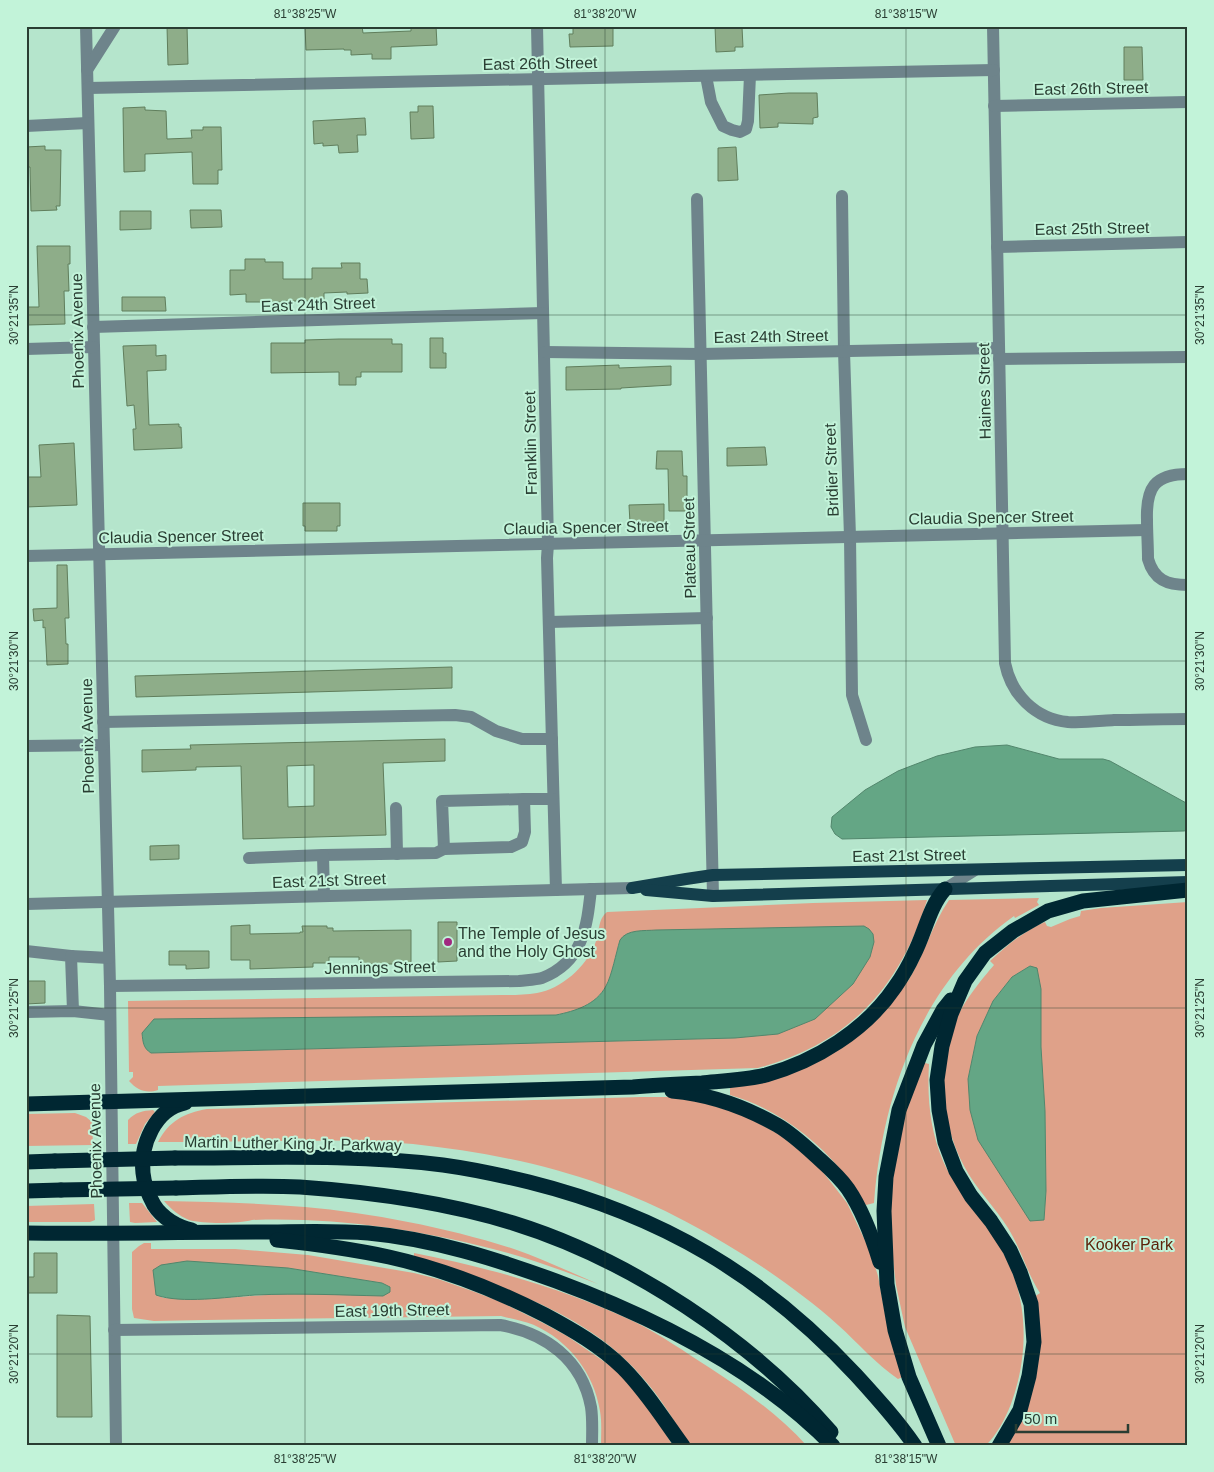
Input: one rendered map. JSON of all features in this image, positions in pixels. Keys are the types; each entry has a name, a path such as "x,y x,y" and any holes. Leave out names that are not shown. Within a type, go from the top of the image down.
{"highway":[{"path":"26,1104 633,1087 728,1081 764,1075 795,1065 824,1051 851,1033 873,1013 895,988 914,955 937,898 945,889"},
{"path":"940,1446 909,1377 895,1330 887,1284 884,1203 886,1177 899,1110 924,1045 943,1010 986,953 1013,931 1048,912 1083,901 1188,890"},
{"path":"965,981 951,1014 942,1046 937,1080 939,1110 945,1142 961,1180 1010,1250 1020,1272 1031,1304 1034,1342 1029,1376 1020,1410 999,1446"},
{"path":"633,1087 683,1092 717,1100 778,1125 800,1142 847,1187 862,1213 871,1234 887,1284"},
{"path":"211,1098 176,1105 157,1120 148,1136 144,1151 143,1172 155,1206 166,1217 182,1228 321,1245 391,1258 471,1282 518,1301 583,1336 622,1368 653,1404 683,1446"},
{"name":"Martin Luther King Jr. Parkway","path":"26,1162 175,1158 361,1158 442,1165 500,1175 557,1189 608,1206 657,1227 709,1254 734,1270 774,1299 837,1354 892,1415 915,1446"},
{"path":"26,1191 244,1186 300,1187 387,1197 468,1211 512,1223 537,1231 590,1254 628,1273 685,1306 729,1337 770,1371 811,1408 844,1446"},
{"path":"26,1234 342,1232 398,1237 450,1248 531,1272 604,1300 678,1334 758,1383 820,1432 833,1446"}],"main road":[{"name":"East 21st Street","path":"632,888 713,875 1188,864"},
{"name":"East 21st Street","path":"632,888 713,896 1188,882"}],"street":[{"name":"Phoenix Avenue","path":"86,26 110,986 116,1446"},
{"path":"87,70 115,26"},
{"name":"Franklin Street","path":"538,26 547,558 556,890"},
{"name":"Haines Street","path":"992,26 1005,663 1007,676 1028,706 1044,716 1066,722 1188,718"},
{"name":"East 26th Street","path":"88,88 994,70"},
{"path":"706,76 711,102 723,126 740,132 746,129 748,121 750,75"},
{"name":"East 26th Street","path":"994,106 1188,102"},
{"path":"26,126 88,123"},
{"name":"Bridier Street","path":"842,196 852,695 866,740"},
{"name":"Plateau Street","path":"697,200 713,896"},
{"name":"East 25th Street","path":"997,247 1188,242"},
{"name":"East 24th Street","path":"93,327 544,313"},
{"path":"26,349 94,347"},
{"name":"East 24th Street","path":"544,352 701,354 844,351 1188,357"},
{"path":"1188,474 1174,474 1154,484 1146,503 1150,568 1165,582 1175,585 1188,585"},
{"name":"Claudia Spencer Street","path":"26,556 1147,530"},
{"path":"549,622 707,618"},
{"path":"103,722 454,715 471,717 496,731 522,739 552,739"},
{"path":"26,746 103,745"},
{"path":"249,858 436,853 444,849 511,847 522,842 525,832 524,799"},
{"path":"444,849 442,802 553,799"},
{"path":"396,808 398,854"},
{"path":"323,855 324,896"},
{"path":"945,889 975,870"},
{"name":"East 21st Street","path":"26,904 632,888"},
{"name":"Jennings Street","path":"110,986 520,981 541,978 558,970 573,954 583,938 591,889"},
{"path":"26,950 71,956 109,958"},
{"path":"71,956 73,1010"},
{"path":"26,1012 73,1010 110,1015"},
{"name":"East 19th Street","path":"114,1330 500,1325 513,1327 526,1331 550,1344 566,1358 578,1374 590,1405 592,1446"}],"green space":[{"path":"1039,898 1037,902 1039,905 1015,918 1014,916 982,943 954,973 931,1007 912,1043 886,1122 874,1203 866,1205 841,1170 805,1134 762,1107 730,1095 730,1087 788,1075 908,981 949,900"},
{"path":"927,900 916,932 902,960 885,986 866,1008 844,1028 819,1044 790,1058 758,1068 158,1086 158,1090 150,1092 135,1087 129,1081 133,1077 133,1072 129,1072 128,1001 533,994 555,987 579,969 591,953 597,940 602,919 607,912","holes":["620,940 735,1038 151,1053 145,1047 142,1033 556,1015 584,1006 602,993 610,976"]},
{"name":"Kooker Park","path":"1188,902 1188,1446 1006,1446 1015,1429 1034,1297 1040,1293 1008,1228 969,1174 956,1149 946,1112 944,1074 946,1055 960,1011 994,965 990,961 1016,939 1045,922 1047,926 1051,927 1080,916 1081,911","holes":["1030,966 1041,1047 1045,1111 1046,1191 1044,1220 968,1079 977,1036 993,1001 1012,977"]},
{"path":"921,1062 929,1064 930,1114 935,1138 943,1161 957,1187 992,1234 1007,1260 1014,1277 1022,1313 1023,1350 1017,1386 1003,1421 997,1432 985,1446 956,1446 905,1327 896,1285 889,1227 895,1146"},
{"path":"678,1097 744,1115 782,1136 819,1167 847,1203 871,1253 878,1276 886,1319 905,1376 898,1379 811,1302 764,1268 726,1244 666,1211 580,1177 486,1154 398,1143 337,1140 158,1142 172,1123 191,1113 207,1109"},
{"path":"153,1110 155,1112 145,1124 136,1144 128,1144 128,1120 139,1112"},
{"path":"75,1113 86,1117 92,1122 93,1145 26,1146 26,1114"},
{"path":"164,1201 305,1207 410,1222 463,1234 514,1249 598,1284 520,1256 404,1230 313,1220 203,1222 189,1220 172,1209"},
{"path":"129,1203 142,1203 157,1222 130,1222"},
{"path":"94,1204 95,1220 90,1222 26,1222 26,1206"},
{"path":"144,1243 151,1243 151,1249 235,1249 308,1255 414,1273 475,1292 501,1302 567,1336 612,1367 629,1383 660,1424 673,1446 601,1446 601,1419 597,1397 586,1371 578,1360 569,1349 547,1332 534,1325 501,1316 154,1321 134,1318 132,1309 132,1252","holes":["288,1268 382,1283 389,1287 206,1299 164,1298 156,1295"]},
{"path":"414,1253 471,1265 527,1281 582,1299 635,1322 673,1344 748,1394 773,1413 807,1446 690,1446 658,1397 634,1368 611,1347 586,1329 559,1313 502,1288 414,1258"}],"shaded area":[{"path":"1007,745 1059,759 1103,759 1110,761 1188,804 1188,830 842,839 835,834 831,827 832,817 865,790 898,771 937,756 975,747"},
{"path":"864,926 873,934 874,942 870,957 853,984 815,1019 778,1034 735,1038 151,1053 145,1047 142,1033 154,1019 556,1015 584,1006 602,993 610,976 620,940 631,932"},
{"path":"1030,966 1037,968 1041,989 1046,1191 1044,1220 1030,1221 978,1140 970,1110 968,1079 977,1036 993,1001 1012,977"},
{"path":"187,1261 288,1268 382,1283 390,1287 390,1292 383,1296 271,1294 204,1299 166,1298 156,1295 153,1270 161,1265"}],"building":[{"path":"167,26 187,26 188,64 168,65"},
{"path":"305,26 362,26 363,33 411,31 411,26 436,26 437,45 391,47 391,59 372,59 372,54 351,55 351,50 344,49 306,50"},
{"path":"613,26 613,46 570,47 569,34 573,34 573,27"},
{"path":"715,26 742,27 743,47 735,47 735,51 716,52"},
{"path":"1124,47 1142,47 1143,80 1124,80"},
{"path":"817,93 818,117 813,118 813,124 778,123 778,127 760,128 759,95"},
{"path":"418,106 433,106 434,138 411,139 410,112 418,112"},
{"path":"145,107 145,110 166,111 167,139 192,138 191,130 203,130 203,127 221,127 222,170 218,170 218,184 193,184 192,152 145,154 145,171 124,172 123,108"},
{"path":"365,118 366,135 357,135 358,152 339,153 338,145 323,146 323,143 314,144 313,121"},
{"path":"45,146 45,150 61,150 60,206 56,206 57,210 31,211 30,167 26,167 26,147"},
{"path":"736,147 738,180 718,181 718,148"},
{"path":"190,210 221,210 222,227 191,228"},
{"path":"120,211 151,211 151,229 120,230"},
{"path":"37,246 70,246 70,264 68,264 69,291 64,291 65,324 28,325 28,307 39,307"},
{"path":"245,259 265,259 265,262 283,262 283,279 312,279 312,268 342,268 341,263 360,263 360,279 367,279 368,293 324,293 324,301 246,302 246,294 230,295 230,270 245,270"},
{"path":"122,297 165,297 166,311 122,311"},
{"path":"430,338 443,338 446,368 430,368"},
{"path":"392,339 392,344 402,344 402,372 361,372 361,377 356,377 356,385 339,385 339,372 271,373 271,343 305,343 305,340"},
{"path":"156,345 156,356 166,355 166,370 147,371 149,425 179,424 179,427 181,427 182,448 134,450 133,429 136,429 134,405 127,406 123,346"},
{"path":"619,365 619,368 671,366 671,385 621,389 566,390 566,367"},
{"path":"74,443 77,505 26,507 26,477 41,477 39,445"},
{"path":"765,447 767,465 727,466 727,448"},
{"path":"657,451 682,451 683,476 687,476 687,511 669,511 668,469 656,469"},
{"path":"303,503 340,503 340,526 337,526 337,531 305,531 305,526 303,526"},
{"path":"664,504 664,522 630,523 629,505"},
{"path":"57,565 67,565 69,618 65,618 68,664 47,665 45,627 43,628 43,620 34,621 33,609 57,608"},
{"path":"452,667 452,688 136,697 135,676"},
{"path":"445,739 445,761 383,763 386,835 243,839 241,766 196,767 196,770 142,772 142,750 191,749 190,745","holes":["314,765 314,806 288,807 287,766"]},
{"path":"179,845 179,859 150,860 150,846"},
{"name":"The Temple of Jesus and the Holy Ghost","path":"438,922 457,922 457,961 438,962"},
{"path":"250,925 250,934 300,933 303,932 302,926 327,926 327,928 333,928 333,931 411,930 411,964 359,964 359,957 329,957 329,963 313,963 313,967 250,969 250,960 231,960 231,926"},
{"path":"169,951 209,951 209,968 186,969 186,965 169,965"},
{"path":"26,981 45,981 45,1003 26,1004"},
{"path":"34,1253 57,1253 57,1293 26,1293 26,1277 34,1277"},
{"path":"57,1315 90,1316 92,1417 57,1417"}],"place":[{"name":"The Temple of Jesus and the Holy Ghost","path":"448,942"}]}
